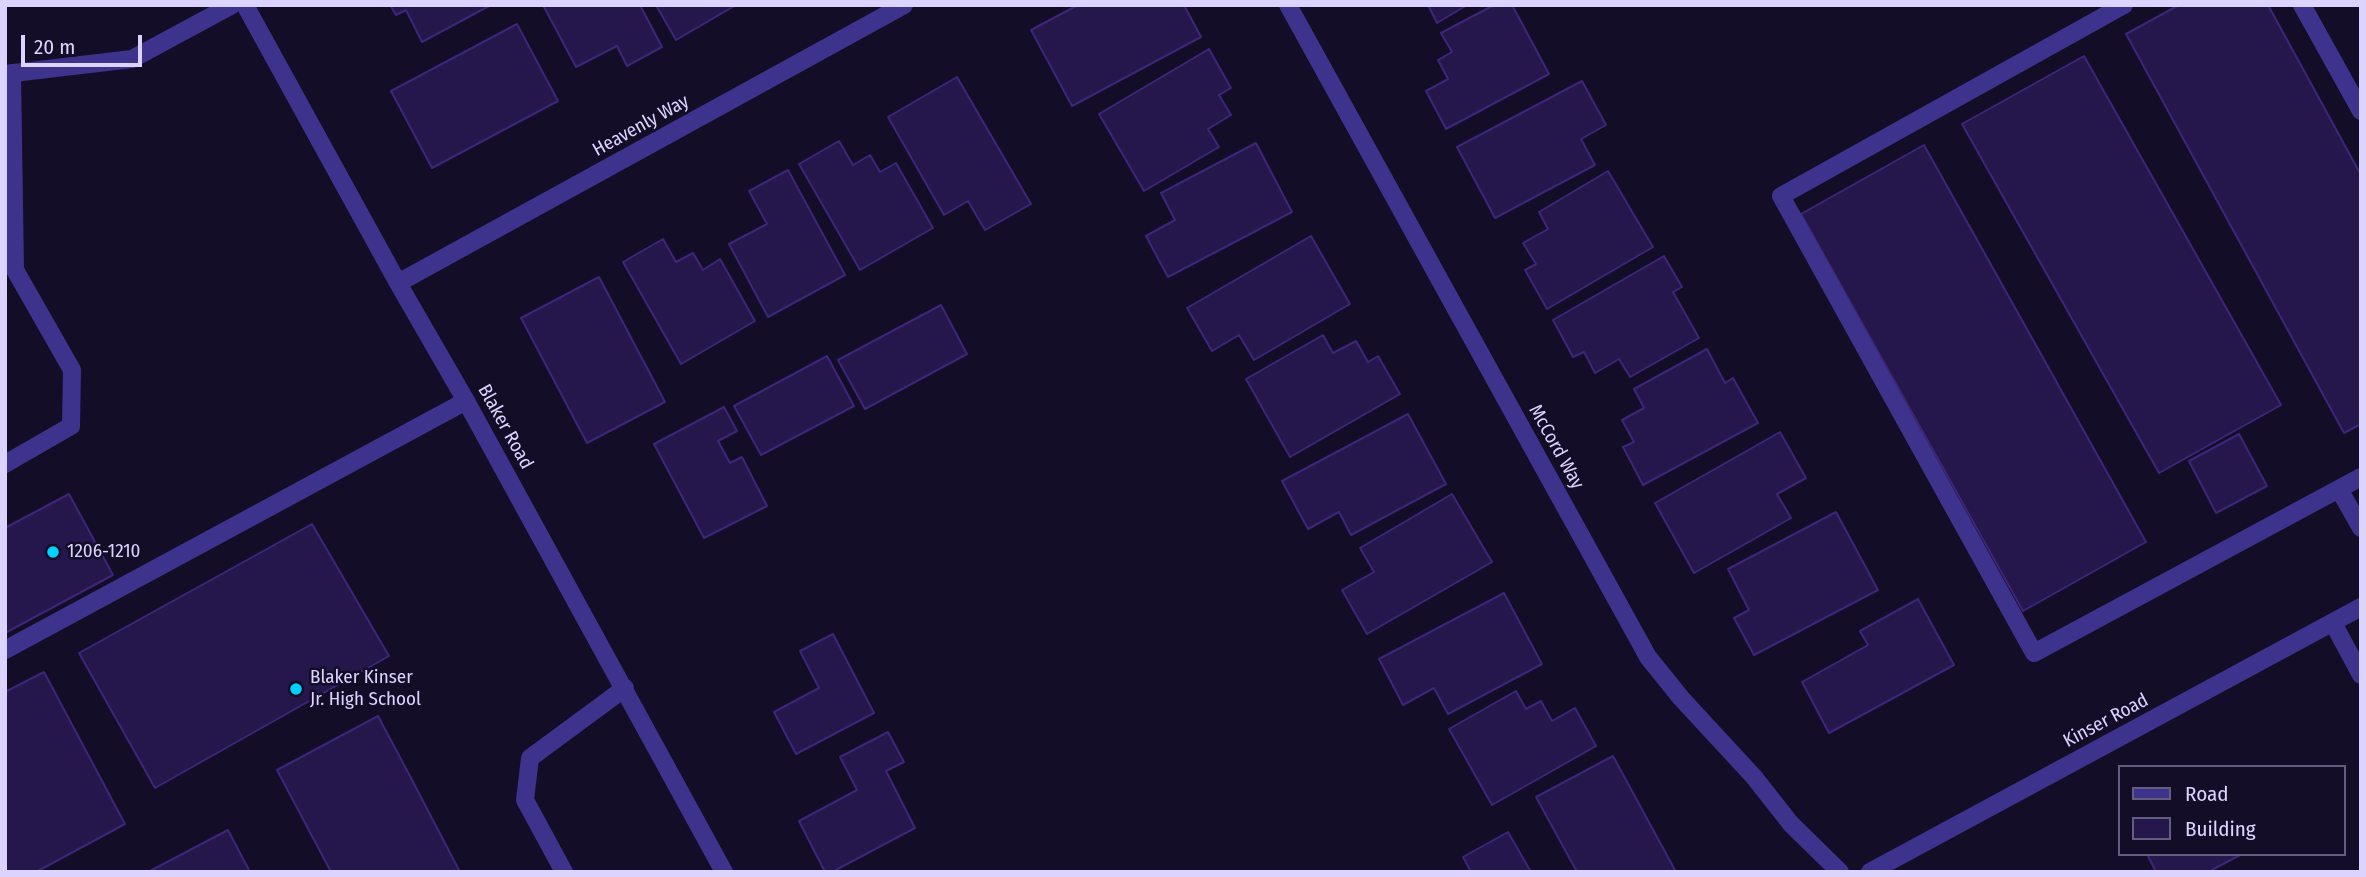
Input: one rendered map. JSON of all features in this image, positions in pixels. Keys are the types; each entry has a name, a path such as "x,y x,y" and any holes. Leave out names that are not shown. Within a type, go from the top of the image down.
{"street":[{"path":"5,464 72,426 72,370 15,270 8,74 132,59 232,5"},
{"name":"Blaker Road","path":"245,5 398,283 467,401 724,872"},
{"name":"Heavenly Way","path":"398,283 904,5"},
{"name":"McCord Way","path":"1288,5 1648,657 1791,824 1840,872"},
{"path":"2124,5 1781,195 2034,653 2361,477"},
{"path":"2302,5 2361,111"},
{"path":"5,650 467,401"},
{"path":"2339,489 2361,528"},
{"name":"Kinser Road","path":"1870,872 2361,607"},
{"path":"2333,622 2361,675"},
{"path":"564,872 525,800 530,758 625,688"}],"building":[{"path":"390,5 489,6 422,42 406,10 396,15"},
{"path":"543,5 640,5 662,47 627,66 617,46 576,67"},
{"path":"656,5 736,5 676,40"},
{"path":"1078,5 1184,5 1201,37 1072,106 1031,30"},
{"path":"1428,5 1467,5 1437,23"},
{"path":"1494,5 1512,5 1549,74 1446,129 1426,91 1448,79 1438,60 1452,52 1441,33"},
{"path":"2179,5 2268,5 2361,175 2361,424 2344,433 2126,34"},
{"path":"517,24 558,101 432,168 391,91"},
{"path":"1209,49 1231,88 1219,95 1231,115 1208,129 1219,147 1144,191 1099,114"},
{"path":"2084,56 2281,405 2159,473 1962,124"},
{"path":"957,77 1031,204 985,230 968,201 944,215 888,117"},
{"path":"1582,81 1606,125 1581,139 1595,165 1495,218 1457,147"},
{"path":"839,141 853,165 870,155 880,172 896,163 933,228 860,270 799,164"},
{"path":"1256,143 1292,212 1168,277 1146,236 1175,220 1161,193"},
{"path":"1924,145 2146,542 2023,611 1801,214"},
{"path":"788,170 845,275 768,317 729,244 767,224 749,191"},
{"path":"1608,171 1653,247 1547,309 1525,270 1536,264 1523,243 1548,229 1539,212"},
{"path":"1311,236 1350,304 1254,360 1239,335 1212,351 1187,308"},
{"path":"663,239 676,262 693,253 703,270 720,259 755,321 681,364 623,262"},
{"path":"1664,256 1682,287 1673,292 1699,338 1630,377 1619,359 1595,373 1584,352 1573,357 1553,320"},
{"path":"599,277 665,402 587,443 521,318"},
{"path":"941,305 967,354 865,409 838,360"},
{"path":"1323,335 1333,353 1356,341 1368,362 1378,356 1400,394 1290,457 1246,379"},
{"path":"1707,349 1725,383 1733,378 1758,423 1643,485 1623,447 1634,442 1622,420 1644,408 1634,389"},
{"path":"827,356 854,406 761,455 734,406"},
{"path":"724,407 737,431 718,441 730,463 742,457 767,506 704,538 654,444"},
{"path":"1408,414 1446,484 1351,535 1339,512 1308,529 1282,481"},
{"path":"1780,432 1806,478 1777,494 1791,518 1694,573 1655,503"},
{"path":"2239,434 2267,486 2216,513 2189,461"},
{"name":"1206-1210","path":"69,494 113,575 5,633 5,528"},
{"path":"1452,494 1492,562 1367,634 1342,590 1374,572 1360,548"},
{"path":"1836,512 1878,590 1754,655 1734,618 1749,610 1728,569"},
{"path":"312,524 389,656 155,788 79,653"},
{"path":"1504,593 1542,664 1448,714 1434,688 1403,705 1379,659"},
{"path":"1918,599 1954,665 1829,733 1802,682 1868,645 1860,631"},
{"path":"833,634 874,713 796,754 774,712 819,688 800,651"},
{"path":"44,672 125,824 36,872 5,872 5,692"},
{"path":"1516,691 1526,709 1541,701 1552,721 1575,708 1596,746 1492,805 1449,729"},
{"path":"378,716 460,872 331,872 277,770"},
{"path":"888,732 904,762 886,771 915,828 832,872 825,872 799,821 857,790 840,757"},
{"path":"1613,756 1676,872 1577,872 1536,797"},
{"path":"228,830 250,872 148,872"},
{"path":"1508,832 1531,872 1471,872 1463,857"},
{"path":"2148,856 2238,856 2208,872 2156,872"}],"place":[{"name":"1206-1210","path":"53,552"},
{"name":"Blaker Kinser Jr. High School","path":"296,689"}]}
